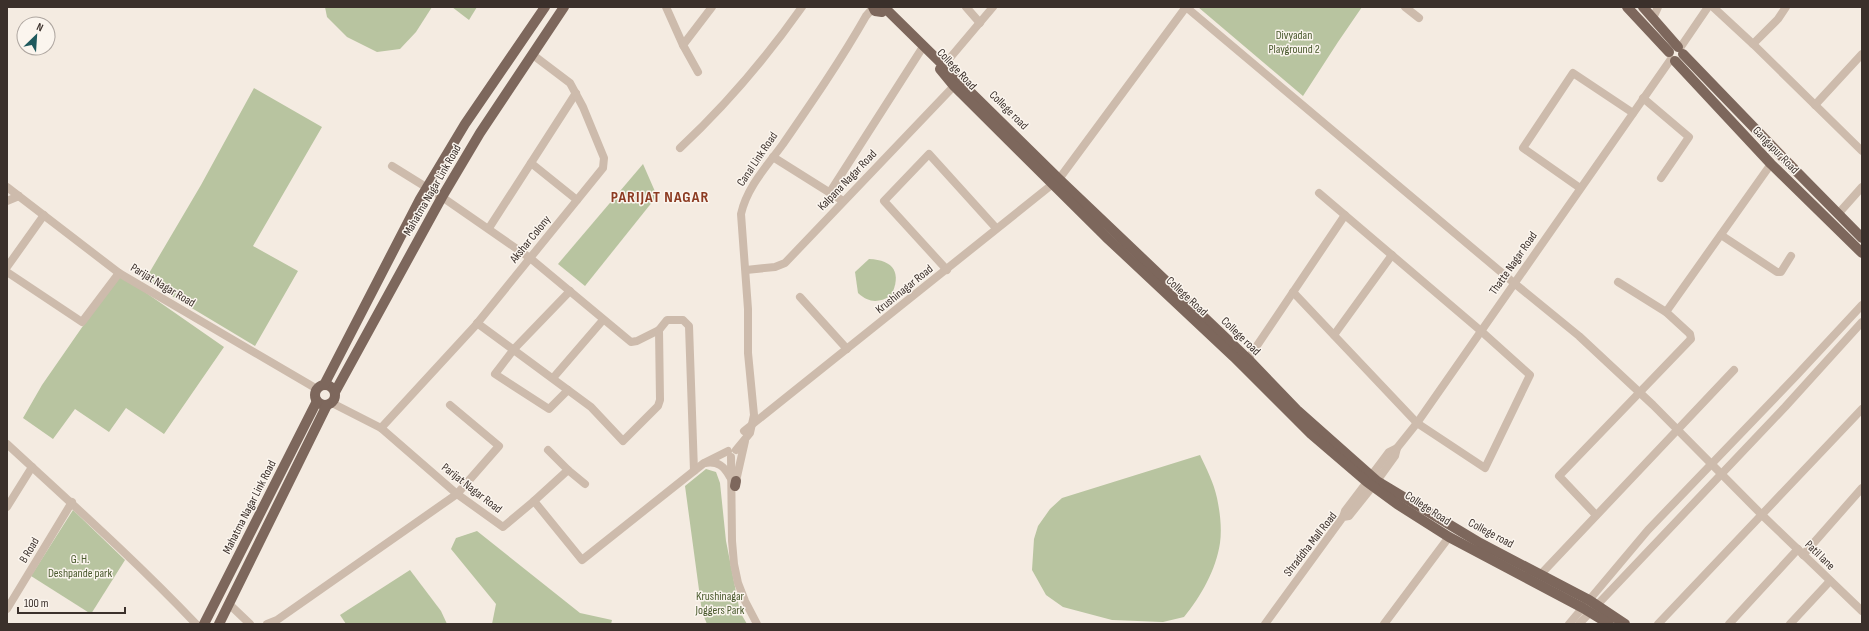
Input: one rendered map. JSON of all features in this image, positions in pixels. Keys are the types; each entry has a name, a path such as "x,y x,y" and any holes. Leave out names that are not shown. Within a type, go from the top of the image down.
{"main road":[{"name":"Mahatma Nagar Link Road","path":"320,387 427,187 465,124 545,7"},
{"name":"Mahatma Nagar Link Road","path":"335,392 442,197 480,134 564,7"},
{"name":"Gangapur Road","path":"1627,7 1676,53 1862,238"},
{"name":"Gangapur Road","path":"1643,7 1653,18 1676,53 1771,164 1862,253"},
{"name":"College road","path":"878,9 944,65 1056,182 1248,360 1297,410 1372,481 1478,547 1541,574 1590,606 1625,624"},
{"name":"College Road","path":"878,9 921,50 954,86 1056,182 1086,218 1234,357 1311,434 1372,481 1397,504 1449,537 1478,547 1590,606 1609,624"},
{"path":"330,386 335,392 335,398 329,404 317,401 315,395 320,387 330,386"},
{"name":"Mahatma Nagar Link Road","path":"204,624 317,401"},
{"name":"Mahatma Nagar Link Road","path":"219,624 329,404"}],"street":[{"path":"666,7 683,45 698,72"},
{"path":"683,45 712,7"},
{"path":"680,148 710,120 780,38 802,7"},
{"path":"966,7 980,22"},
{"path":"944,65 993,7"},
{"name":"Krushinagar Road","path":"764,415 947,270 996,228 1056,182 1186,7"},
{"name":"Patil lane","path":"1186,7 1514,284 1579,336 1639,392 1762,515 1862,611"},
{"path":"1405,7 1419,18"},
{"path":"1653,18 1658,7"},
{"name":"Thatte Nagar Road","path":"1398,448 1418,423 1481,330 1708,7"},
{"path":"1713,7 1754,44 1862,151"},
{"path":"1754,44 1778,19 1786,7"},
{"name":"Canal Link Road","path":"732,453 747,434 752,424 754,415 748,353 746,270 741,214 743,204 750,191 866,16 878,9"},
{"path":"830,192 921,50"},
{"path":"1815,105 1862,54"},
{"name":"Akshar Colony","path":"381,428 477,323 603,168 604,158 583,106 570,83 533,55"},
{"path":"1580,188 1523,148 1573,73 1633,113"},
{"name":"Kalpana Nagar Road","path":"746,270 775,267 785,263 954,86"},
{"path":"489,228 576,93"},
{"path":"1643,98 1689,137 1661,178"},
{"path":"947,270 884,201 929,154 996,228"},
{"path":"773,157 843,201"},
{"path":"531,163 577,200"},
{"path":"1666,312 1771,164"},
{"path":"392,166 489,228 530,258 631,342 659,330 667,320 683,320 689,326 694,471"},
{"name":"Parijat Nagar Road","path":"7,187 119,273 320,387"},
{"path":"1838,214 1862,187"},
{"path":"1293,292 1418,423 1485,468 1530,375 1481,330 1319,193"},
{"path":"7,201 18,196"},
{"path":"7,267 44,215"},
{"path":"1248,360 1345,215"},
{"path":"1721,235 1777,272 1781,272 1791,256"},
{"path":"1334,335 1392,255"},
{"path":"7,272 82,322 119,273"},
{"path":"1596,515 1559,476 1691,339 1690,334 1666,312 1618,282"},
{"path":"568,390 549,409 495,374 514,349 570,291"},
{"path":"800,297 847,350"},
{"path":"1579,624 1590,606 1648,530 1862,305"},
{"path":"553,378 603,320"},
{"path":"1569,624 1590,606 1785,407 1862,322"},
{"path":"477,323 591,407 623,441 658,406 660,400 659,330"},
{"path":"1541,574 1734,370"},
{"name":"Canal Link Road","path":"752,396 747,434 734,482 732,502 732,541 734,564 742,595 757,624"},
{"name":"Parijat Nagar Road","path":"329,404 381,428 456,494 503,527 534,501"},
{"path":"267,624 277,620 456,494 499,446 450,405"},
{"path":"1658,624 1862,409"},
{"path":"752,424 764,415"},
{"path":"747,434 764,415"},
{"path":"7,444 72,502 166,592 196,624"},
{"name":"Shraddha Mall Road","path":"1265,624 1344,518 1349,516 1389,452 1398,448"},
{"path":"548,450 585,484"},
{"path":"568,470 534,501 582,560 694,471 708,462 732,453 734,482"},
{"path":"708,462 724,468 734,482"},
{"path":"7,507 32,467"},
{"path":"1729,624 1862,488"},
{"name":"B Road","path":"7,609 72,502"},
{"path":"1384,624 1449,537"},
{"path":"1790,624 1830,581"},
{"path":"230,604 250,624"}],"green space":[{"path":"325,7 432,7 416,32 400,49 377,52 347,37 327,17"},
{"path":"452,7 477,7 469,20"},
{"name":"Divyadan Playground 2","path":"1198,7 1362,7 1303,96"},
{"path":"254,88 322,127 253,246 298,271 255,346 145,280 201,185"},
{"path":"643,164 657,196 585,286 558,264"},
{"path":"869,259 885,262 894,269 896,281 891,296 882,300 874,301 866,299 858,293 855,272"},
{"path":"119,274 224,347 164,434 126,408 109,432 75,409 53,439 23,418 42,385"},
{"path":"1200,455 1216,492 1220,515 1221,538 1215,563 1207,582 1184,617 1163,622 1112,620 1063,607 1046,595 1032,570 1034,539 1038,526 1050,509 1062,498"},
{"name":"Krushinagar Joggers Park","path":"706,469 716,472 720,483 726,541 740,612 747,624 707,624 702,612 685,486"},
{"name":"G. H. Deshpande park","path":"73,510 125,560 91,614 31,576"},
{"path":"477,531 580,613 612,620 611,624 492,624 496,604 451,549 456,538"},
{"path":"410,570 441,611 447,624 346,624 340,615"}],"district":[{"name":"PARIJAT NAGAR","path":"660,196"}]}
